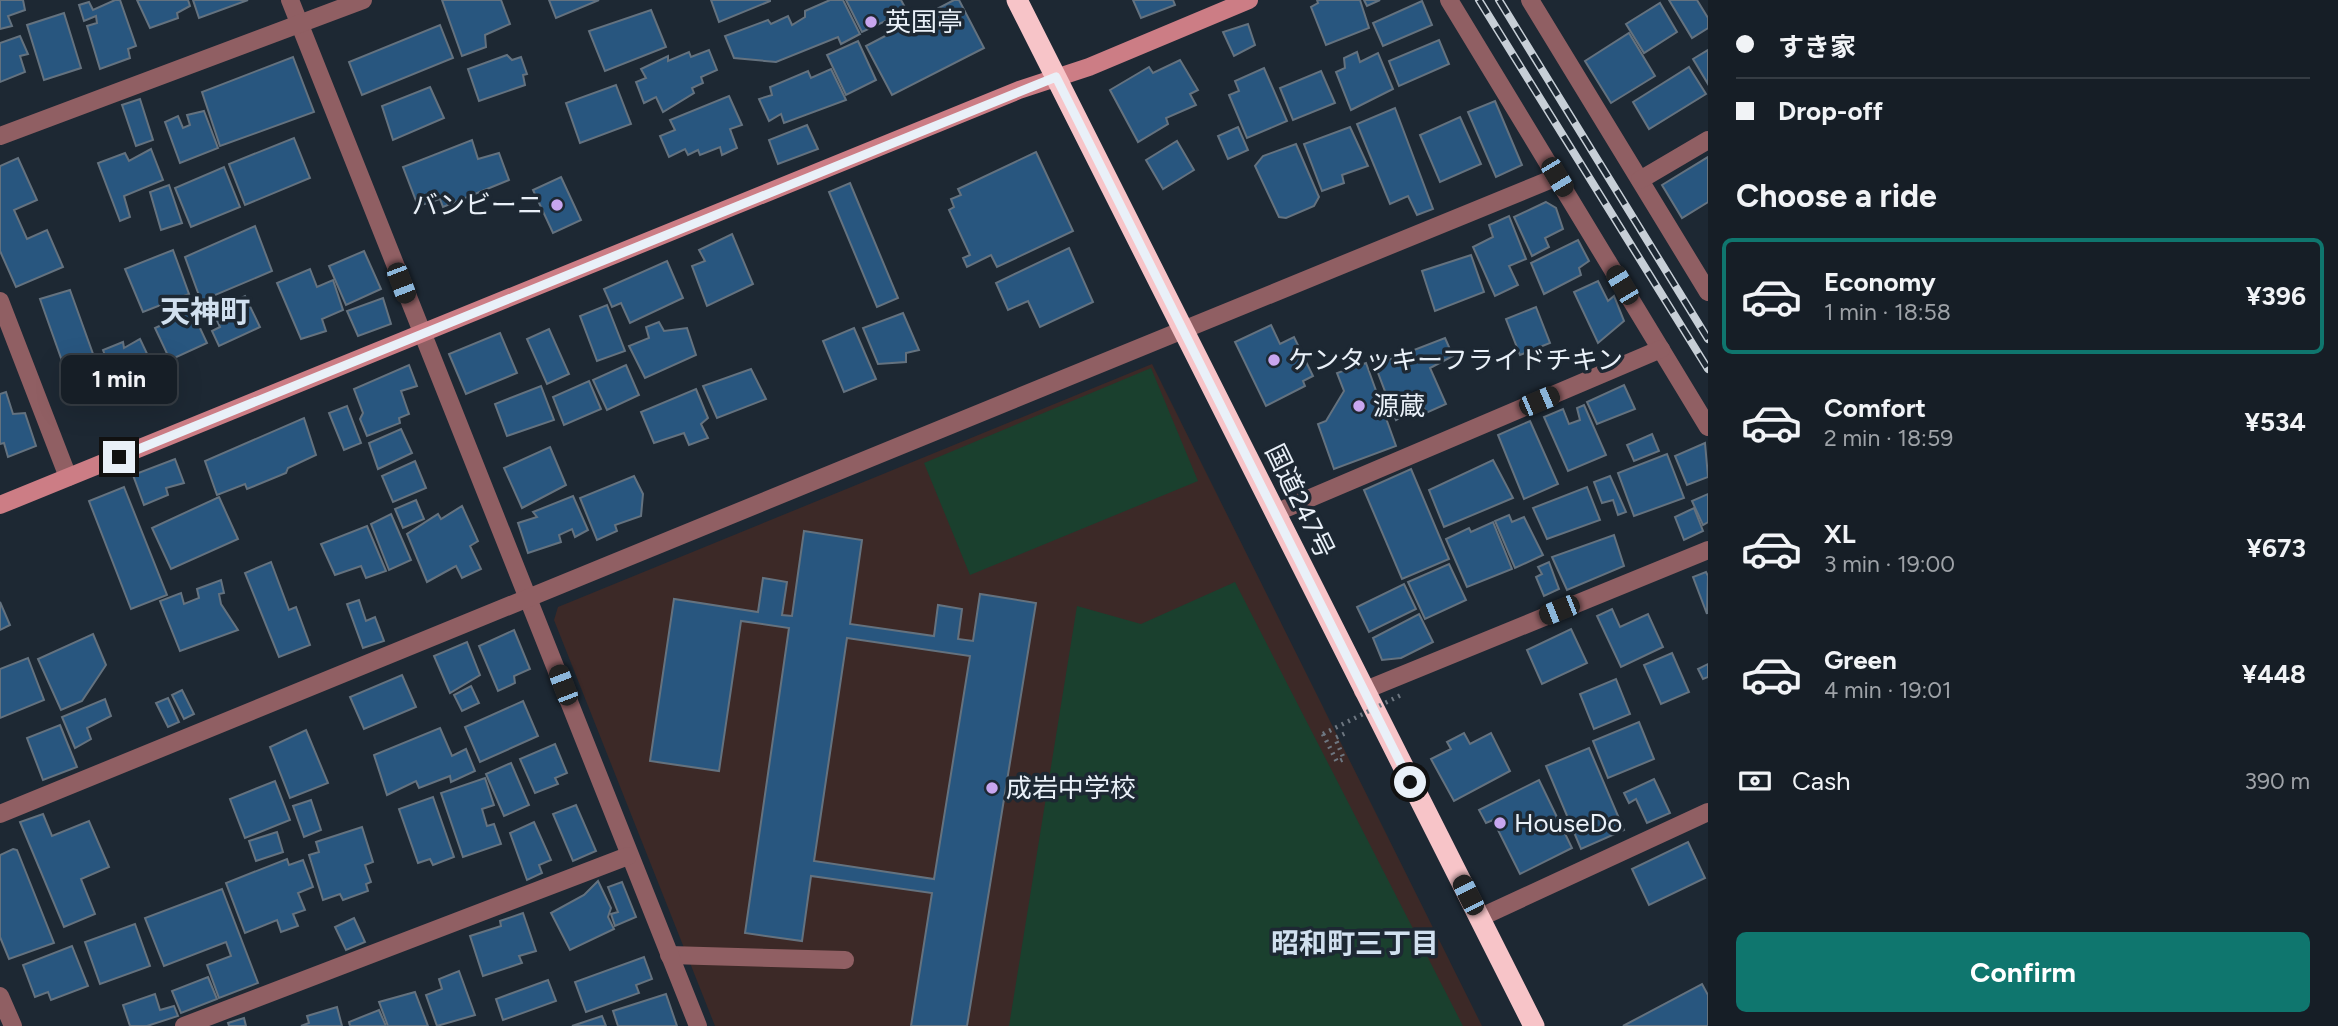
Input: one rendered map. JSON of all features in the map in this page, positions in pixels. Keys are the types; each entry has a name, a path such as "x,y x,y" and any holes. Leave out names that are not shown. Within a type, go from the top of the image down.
{"highway":[{"name":"国道247号","path":"1017,0 1534,1026"}],"street":[{"path":"290,0 421,335 529,599 628,856 698,1026"},
{"path":"0,136 363,0"},
{"path":"0,505 1250,0"},
{"path":"1449,0 1708,427"},
{"path":"1530,0 1708,292"},
{"path":"1640,180 1708,141"},
{"path":"0,814 1557,177"},
{"path":"0,300 68,477"},
{"path":"1275,513 1661,349"},
{"path":"1363,691 1708,550"},
{"path":"1479,918 1708,812"},
{"path":"184,1026 628,856"},
{"path":"669,955 845,960"},
{"path":"0,996 13,1026"}],"path":[{"path":"1348,732 1335,738 1344,759 1337,762 1323,734 1401,695"}],"shaded area":[{"name":"成岩中学校","path":"1152,364 1482,1026 715,1026 554,620 558,607"}],"green space":[{"path":"1151,368 1198,481 970,575 924,463"},
{"path":"1235,582 1463,1026 1009,1026 1077,606 1141,624"}],"building":[{"path":"0,0 23,0 25,10 8,16 12,26 0,29"},
{"path":"120,0 136,46 128,49 130,58 100,69 87,26 97,23 96,16 84,21 79,5 89,2 93,10"},
{"path":"137,0 188,0 190,6 177,13 178,18 150,28"},
{"path":"193,0 248,0 199,18"},
{"path":"442,0 501,0 510,24 485,35 486,47 462,56"},
{"path":"549,0 599,0 556,18"},
{"path":"711,0 770,0 770,1 719,22"},
{"path":"830,0 843,0 860,34 841,44 838,37 776,62 734,58 725,36 768,20 771,24 788,16 792,25 805,17 805,11"},
{"name":"英国亭","path":"846,0 901,0 907,11 862,32"},
{"path":"954,0 959,0 984,48 892,95 866,46"},
{"path":"1133,0 1173,0 1175,5 1141,18"},
{"path":"1317,0 1360,0 1369,28 1326,45 1311,7 1318,3"},
{"path":"1364,0 1380,0 1367,6"},
{"path":"1669,0 1697,0 1708,18 1708,28 1692,38"},
{"path":"1422,1 1432,25 1383,46 1373,23"},
{"path":"1660,3 1677,32 1644,53 1626,24"},
{"path":"651,10 666,47 605,71 589,31"},
{"path":"64,13 81,68 44,80 27,25"},
{"path":"1248,24 1255,45 1234,56 1223,32"},
{"path":"440,25 453,58 362,95 349,62"},
{"path":"1629,33 1655,76 1611,103 1585,61"},
{"path":"20,36 28,54 20,56 25,72 0,82 0,43"},
{"path":"1439,40 1449,64 1399,86 1389,61"},
{"path":"858,41 876,80 846,95 827,55"},
{"path":"709,50 717,70 701,77 703,83 692,88 694,93 663,112 656,97 644,103 636,82 646,78 641,69 668,56 668,61 689,52 691,57"},
{"path":"1708,50 1708,84 1693,59"},
{"path":"1357,52 1360,62 1378,53 1393,89 1351,110 1336,72 1345,68 1344,58"},
{"path":"507,55 512,60 521,57 527,74 523,75 525,85 479,101 468,69"},
{"path":"293,57 314,112 220,146 202,92"},
{"path":"1180,60 1198,90 1190,94 1196,105 1166,118 1168,124 1138,142 1110,90 1149,67 1153,73"},
{"path":"1689,67 1706,94 1649,129 1633,102"},
{"path":"1264,68 1287,121 1247,138 1229,95 1239,91 1235,81"},
{"path":"831,69 846,100 784,123 781,114 769,121 759,99 772,95 770,87 808,71 811,78"},
{"path":"1321,71 1335,103 1293,120 1280,88"},
{"path":"616,85 631,124 580,143 566,103"},
{"path":"430,87 444,118 393,140 382,106"},
{"path":"729,96 742,125 730,129 737,148 722,155 720,147 700,155 698,150 688,155 685,149 669,157 660,136 675,130 670,120"},
{"path":"140,99 153,140 136,146 122,105"},
{"path":"1495,101 1522,165 1496,177 1468,112"},
{"path":"1395,108 1433,209 1417,215 1408,196 1390,204 1357,124"},
{"path":"204,111 218,148 180,163 165,122 178,116 183,128 190,125 187,115"},
{"path":"1460,117 1481,164 1440,182 1420,135"},
{"path":"807,125 818,149 778,164 769,140"},
{"path":"1238,127 1248,150 1228,159 1218,136"},
{"path":"1350,127 1368,166 1342,175 1344,183 1322,191 1304,144"},
{"path":"294,138 310,178 245,205 229,164"},
{"path":"472,140 478,159 499,153 509,180 443,207 440,199 418,206 403,167"},
{"path":"1177,141 1194,170 1163,189 1146,160"},
{"path":"1296,144 1319,197 1314,206 1286,218 1279,217 1255,166 1263,156"},
{"path":"151,149 163,180 124,196 130,217 120,221 98,163 125,153 129,161"},
{"path":"1036,152 1073,231 997,267 991,255 967,267 963,258 970,255 949,210 954,207 951,199 961,195 958,189"},
{"path":"1708,157 1708,202 1682,218 1662,185"},
{"path":"18,158 37,200 14,210 27,239 47,230 63,267 16,287 0,251 0,166"},
{"path":"224,167 240,207 191,227 175,188"},
{"name":"バンビーニ","path":"561,177 581,220 553,233 533,190"},
{"path":"850,183 898,298 877,307 829,192"},
{"path":"169,185 182,223 161,230 150,192"},
{"path":"1546,202 1556,208 1563,229 1545,238 1549,247 1532,256 1514,217"},
{"path":"1509,216 1526,259 1509,266 1518,285 1495,296 1473,247 1493,237 1489,225"},
{"path":"255,226 272,271 201,301 185,257"},
{"path":"732,234 753,284 707,306 692,266 705,261 699,250"},
{"path":"1578,240 1589,261 1579,268 1581,275 1544,294 1531,263"},
{"path":"1069,248 1093,302 1040,327 1028,301 1008,310 996,283"},
{"path":"173,250 189,294 143,312 125,269"},
{"path":"364,251 381,289 346,305 329,266"},
{"path":"1471,255 1484,292 1435,311 1422,271"},
{"path":"667,261 683,298 630,323 621,303 612,307 604,289"},
{"path":"310,269 317,287 333,280 343,310 322,319 326,331 301,339 277,283"},
{"path":"1598,281 1608,301 1614,296 1624,321 1598,343 1574,292"},
{"path":"70,290 102,379 72,389 40,299"},
{"path":"245,296 260,327 219,346 212,331 220,327 213,312"},
{"path":"383,298 391,324 358,336 347,311"},
{"path":"607,305 625,351 597,361 580,316"},
{"path":"1536,307 1550,343 1520,355 1506,319"},
{"path":"192,311 207,343 170,360 155,328"},
{"path":"903,313 919,350 906,353 906,362 878,364 863,328"},
{"path":"659,322 664,331 687,328 696,355 645,378 629,346 649,338 646,327"},
{"name":"ケンタッキーフライドチキン","path":"1271,325 1280,344 1294,337 1313,376 1303,381 1305,386 1266,406 1235,342"},
{"path":"854,328 876,379 844,392 823,341"},
{"path":"549,329 569,374 547,384 527,339"},
{"path":"500,333 517,373 466,394 449,354"},
{"path":"1445,338 1453,356 1430,368 1446,404 1426,413 1423,405 1396,420 1375,365"},
{"path":"140,339 151,362 146,365 154,385 121,397 103,350 123,342 124,348"},
{"name":"源蔵","path":"1366,363 1396,446 1334,469 1318,424 1326,421 1344,391 1337,373"},
{"path":"409,365 417,386 401,391 409,414 399,418 400,423 367,436 360,419 363,413 354,389"},
{"path":"626,365 639,395 607,410 593,380"},
{"path":"751,369 766,399 717,418 703,386"},
{"path":"589,381 601,409 564,425 553,397"},
{"path":"1624,385 1635,409 1597,424 1587,402"},
{"path":"541,386 554,420 507,436 495,404"},
{"path":"696,389 708,418 701,424 708,438 689,445 684,433 654,443 641,412"},
{"path":"6,392 13,414 25,413 36,446 8,457 4,443 0,444 0,394"},
{"path":"1584,405 1606,455 1568,471 1544,417 1563,409 1569,424 1580,420 1577,408"},
{"path":"347,406 361,443 344,450 329,413"},
{"path":"304,418 316,455 288,468 286,473 247,489 245,484 217,495 205,461"},
{"path":"1530,421 1558,484 1524,499 1498,435"},
{"path":"401,429 412,453 378,469 369,443"},
{"path":"1652,434 1659,451 1634,461 1627,445"},
{"path":"1705,443 1708,477 1687,485 1675,456"},
{"path":"550,447 566,485 522,508 504,468"},
{"path":"1667,454 1684,498 1634,516 1618,473"},
{"path":"175,459 184,483 166,488 168,495 144,505 133,475"},
{"path":"1493,460 1513,498 1444,527 1429,490"},
{"path":"415,461 426,488 393,502 382,476"},
{"path":"1411,469 1449,559 1402,579 1364,490"},
{"path":"634,476 643,494 641,516 615,525 617,531 597,540 580,498"},
{"path":"1610,476 1626,512 1618,515 1613,500 1602,503 1594,482"},
{"path":"124,487 167,595 131,609 89,501"},
{"path":"1587,487 1600,520 1547,539 1533,508"},
{"path":"1708,494 1708,522 1703,525 1692,501"},
{"path":"573,496 588,530 575,537 572,529 559,535 561,542 528,553 518,523 537,517 533,512"},
{"path":"219,497 238,539 171,569 152,528"},
{"path":"416,500 424,519 403,528 395,509"},
{"path":"462,506 478,541 470,546 481,569 462,578 456,566 427,582 407,534 438,514 441,519"},
{"path":"1694,508 1703,531 1684,540 1675,517"},
{"path":"391,514 411,560 389,570 371,524"},
{"path":"1509,515 1512,522 1524,517 1543,555 1515,568 1495,521"},
{"path":"1493,522 1512,569 1467,587 1446,539 1469,528 1471,532"},
{"path":"367,526 386,571 366,578 361,566 335,575 321,544"},
{"path":"804,531 862,540 850,624 934,636 938,605 962,609 958,639 973,641 980,594 1036,603 967,1026 911,1026 932,893 811,876 802,941 745,933 789,628 741,621 719,771 650,761 674,599 758,612 763,578 787,582 782,615 792,616","holes":["847,638 970,656 934,879 814,861"]},
{"path":"1614,535 1624,566 1567,590 1552,557"},
{"path":"271,562 289,610 296,607 310,645 279,657 245,573"},
{"path":"1549,562 1559,589 1544,596 1536,577 1542,574 1538,567"},
{"path":"1449,564 1466,600 1425,619 1408,582"},
{"path":"1706,572 1708,576 1707,614 1693,577"},
{"path":"221,580 224,593 219,594 221,604 238,630 180,651 160,601 181,593 184,604 199,598 197,589"},
{"path":"1404,584 1416,609 1369,632 1357,607"},
{"path":"359,600 366,621 375,617 384,641 363,648 347,604"},
{"path":"0,602 10,625 0,630"},
{"path":"1612,609 1620,627 1648,614 1663,647 1621,667 1597,616"},
{"path":"1419,614 1433,642 1401,658 1382,660 1373,638"},
{"path":"1571,629 1587,663 1542,684 1527,650"},
{"path":"514,630 530,669 514,676 515,683 498,691 479,646"},
{"path":"93,634 106,665 82,701 61,710 38,659"},
{"path":"467,642 480,675 450,693 434,656"},
{"path":"1672,653 1689,692 1661,704 1644,665"},
{"path":"28,658 44,700 0,718 0,669"},
{"path":"1708,664 1708,677 1703,679 1698,669"},
{"path":"402,675 416,707 364,729 350,697"},
{"path":"1616,679 1630,714 1594,729 1580,694"},
{"path":"471,686 479,703 462,711 454,695"},
{"path":"182,690 194,714 184,719 172,695"},
{"path":"168,698 179,722 168,727 156,703"},
{"path":"105,699 111,716 87,728 91,739 75,748 62,717"},
{"path":"523,701 538,736 480,762 465,727"},
{"path":"1639,722 1654,759 1608,778 1593,741"},
{"path":"60,725 77,767 43,780 27,738"},
{"path":"440,728 452,756 466,749 475,771 451,782 450,776 419,788 416,781 387,795 374,755"},
{"path":"306,730 328,783 290,798 270,747"},
{"path":"1464,733 1470,744 1491,733 1510,771 1454,801 1431,759 1451,749 1447,742"},
{"path":"555,744 567,773 555,778 558,784 535,793 520,759"},
{"path":"1589,748 1624,830 1581,849 1546,766"},
{"path":"511,763 529,805 504,816 486,774"},
{"path":"485,778 494,805 482,809 487,826 494,824 501,844 463,857 441,793"},
{"path":"1654,779 1670,813 1647,823 1636,799 1629,803 1624,793"},
{"path":"1539,780 1572,848 1520,874 1493,820 1486,823 1479,810"},
{"path":"275,781 290,820 245,838 230,799"},
{"path":"433,797 454,857 433,865 430,859 418,863 399,809"},
{"path":"311,800 321,830 304,837 293,806"},
{"path":"576,805 596,851 573,861 553,814"},
{"path":"43,814 52,836 89,821 109,867 81,879 95,914 64,927 20,822"},
{"path":"534,822 551,860 539,865 542,873 527,880 510,833"},
{"path":"362,827 373,862 365,865 371,882 366,884 368,891 343,900 340,894 323,900 309,855 319,852 316,842"},
{"path":"277,832 283,852 256,861 249,841"},
{"path":"1688,842 1705,878 1649,905 1632,869"},
{"path":"17,850 54,943 9,959 0,937 0,855"},
{"path":"287,859 289,865 303,860 313,887 298,893 305,910 293,914 298,926 281,932 277,920 245,933 226,883"},
{"path":"598,881 611,908 608,917 614,929 570,950 551,913 584,895"},
{"path":"622,882 636,917 615,926 611,914 618,912 608,887"},
{"path":"222,889 258,983 219,998 207,965 231,956 226,942 164,966 145,918"},
{"path":"523,913 536,951 519,956 522,963 483,976 470,936 501,926 500,921"},
{"path":"354,918 365,942 346,950 335,927"},
{"path":"135,924 150,966 100,984 85,942"},
{"path":"72,946 88,986 51,1000 48,992 35,997 23,965"},
{"path":"644,957 652,979 636,985 639,993 586,1012 575,982"},
{"path":"459,971 475,1015 437,1026 426,995 442,989 439,979"},
{"path":"208,977 217,999 181,1013 172,991"},
{"path":"548,980 556,1001 503,1020 496,999"},
{"path":"1702,984 1708,995 1708,1026 1623,1026"},
{"path":"415,992 428,1026 388,1026 379,1002"},
{"path":"155,994 160,1010 174,1006 178,1016 147,1026 130,1026 123,1005"},
{"path":"666,994 677,1026 618,1026 613,1011"},
{"path":"337,1007 342,1026 301,1026 309,1023 307,1016"},
{"path":"379,1010 386,1026 350,1026 349,1022"},
{"path":"602,1016 606,1026 572,1026"},
{"path":"244,1018 246,1026 229,1026 228,1023"}],"railway":[{"path":"1479,0 1708,369"},
{"path":"1499,0 1708,339"}],"place":[{"name":"英国亭","path":"871,22"},
{"name":"バンビーニ","path":"557,205"},
{"name":"ケンタッキーフライドチキン","path":"1274,360"},
{"name":"源蔵","path":"1359,406"},
{"name":"成岩中学校","path":"992,788"},
{"name":"HouseDo","path":"1500,823"}],"district":[{"name":"天神町","path":"205,312"},
{"name":"昭和町三丁目","path":"1355,943"}],"route":[{"path":"119,457 1056,77 1410,782"}]}
